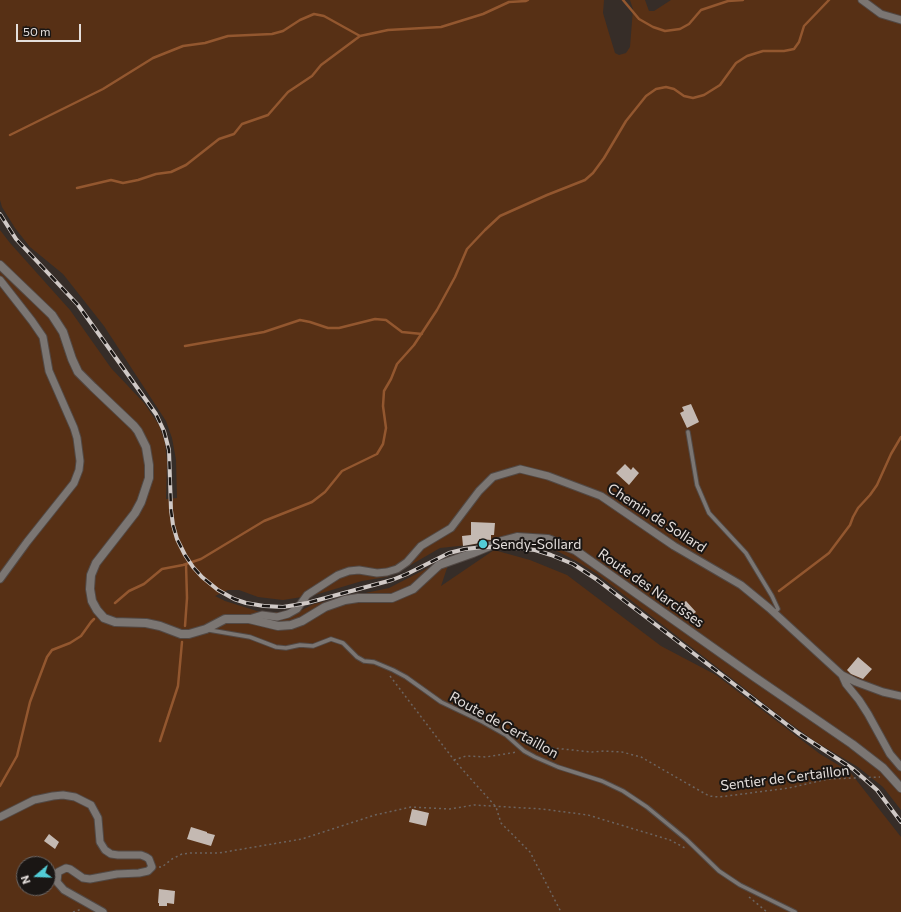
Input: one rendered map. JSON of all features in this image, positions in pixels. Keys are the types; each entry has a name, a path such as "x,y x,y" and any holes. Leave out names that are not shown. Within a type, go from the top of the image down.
{"street":[{"path":"863,1 881,14 901,20"},
{"name":"Route des Narcisses","path":"0,265 52,315 62,332 78,372 134,426 143,440 148,454 149,478 141,502 135,513 96,563 91,575 90,589 94,606 104,618 115,622 146,623 160,626 182,634 196,633 225,619 249,619 278,626 291,625 302,621 325,607 345,600 358,598 392,598 413,589 439,565 502,541 517,537 548,539 576,550 753,676 872,758 901,788"},
{"path":"0,280 43,337 49,371 74,428 80,461 79,470 74,483 27,542 0,579"},
{"name":"Chemin de Sollard","path":"249,619 262,615 276,616 288,614 297,609 307,595 338,575 349,571 360,570 377,573 397,569 407,562 421,546 451,528 479,491 493,477 520,469 548,476 601,496 674,546 740,585 774,613 842,675 882,692 901,696"},
{"path":"842,675 846,684 865,709 890,754 901,767"},
{"path":"0,817 34,800 53,796 63,795 75,797 91,805 98,818 98,836 105,850 110,854 141,855 149,859 152,867 148,871 144,872 117,874 90,879 83,878 66,868 58,872 58,882 64,890 103,912"}],"lane":[{"path":"688,432 697,485 709,513 746,553 772,596 778,609 774,613"},
{"name":"Route de Certaillon","path":"206,629 250,637 276,647 286,648 300,645 313,646 330,639 343,643 357,657 406,677 440,702 506,735 527,752 558,767 602,781 623,791 647,807 686,839 719,871 740,885 795,912"}],"path":[{"path":"382,666 454,760 496,807 501,823 530,852 561,912"},
{"name":"Sentier de Certaillon","path":"454,760 466,756 486,757 510,752 527,752 554,748 592,752 622,752 640,757 709,796 719,797 789,788 828,779 892,777"},
{"path":"152,867 162,866 172,859 187,854 219,853 302,839 375,815 411,807 450,810 474,805 542,809 588,815 670,840 686,848"}],"shaded area":[{"path":"0,0 604,0 603,13 615,53 619,55 626,53 630,47 633,9 630,0 645,0 649,11 654,11 671,0 901,0 901,810 883,787 858,767 816,742 784,719 597,574 559,552 542,546 514,542 440,548 402,570 386,577 362,581 315,595 283,600 258,597 239,590 228,590 215,596 225,601 260,612 302,610 314,604 389,588 451,556 441,586 494,550 530,560 567,575 661,646 716,675 820,754 850,772 901,837 901,912 0,912 0,230 70,310 111,368 144,403 159,425 165,443 167,462 166,499 177,498 176,460 172,438 166,421 104,326 63,274 30,247 15,228 2,207 0,200"}],"building":[{"path":"691,404 699,422 687,428 680,413 684,411 682,407"},
{"path":"625,464 631,470 633,467 639,473 629,485 616,473"},
{"path":"471,522 495,523 494,535 491,535 491,540 479,539 480,543 463,546 462,536 471,535"},
{"path":"686,601 696,612 688,618 678,607"},
{"path":"858,657 872,669 863,679 851,674 847,670"},
{"path":"412,809 429,813 426,826 409,822"},
{"path":"191,827 215,835 211,846 187,839"},
{"path":"49,834 59,842 55,849 44,841"},
{"path":"159,889 175,891 174,904 167,903 167,906 159,906"}],"waterway":[{"path":"77,188 111,180 123,183 138,180 156,174 171,172 186,165 219,139 234,134 242,124 268,115 288,92 312,76 321,65 360,36 388,30 441,27 483,14 509,2 528,0"},
{"path":"623,0 639,19 653,27 665,31 680,29 689,24 701,10 728,1 743,0"},
{"path":"115,603 129,591 144,584 162,569 183,565 201,559 264,521 312,502 325,492 342,471 377,454 383,444 386,428 383,406 384,391 397,364 414,345 437,310 455,277 467,249 485,230 500,216 585,180 593,173 604,158 626,121 646,96 656,89 666,87 674,89 684,96 693,98 704,95 720,85 736,63 747,56 763,51 784,51 794,49 799,42 804,26 829,0"},
{"path":"10,135 103,89 153,58 183,46 205,43 228,36 272,34 283,31 300,20 314,14 324,16 360,36"},
{"path":"185,346 264,332 300,320 328,328 339,328 375,319 386,320 402,332 422,334"},
{"path":"779,591 829,553 850,525 858,508 877,485 891,454 901,437"},
{"path":"185,626 187,598 186,564"},
{"path":"0,786 17,756 30,702 47,657 52,650 70,643 81,636 94,619"},
{"path":"160,741 178,686 182,642"}],"railway":[{"path":"0,214 16,239 78,305 156,414 164,431 169,450 171,510 177,539 193,567 202,577 218,590 234,599 246,603 283,607 307,603 392,580 449,553 465,549 504,547 535,550 551,555 573,564 596,579 798,733 853,769 877,790 901,822"}],"place":[{"name":"Sendy-Sollard","path":"483,544"}]}
